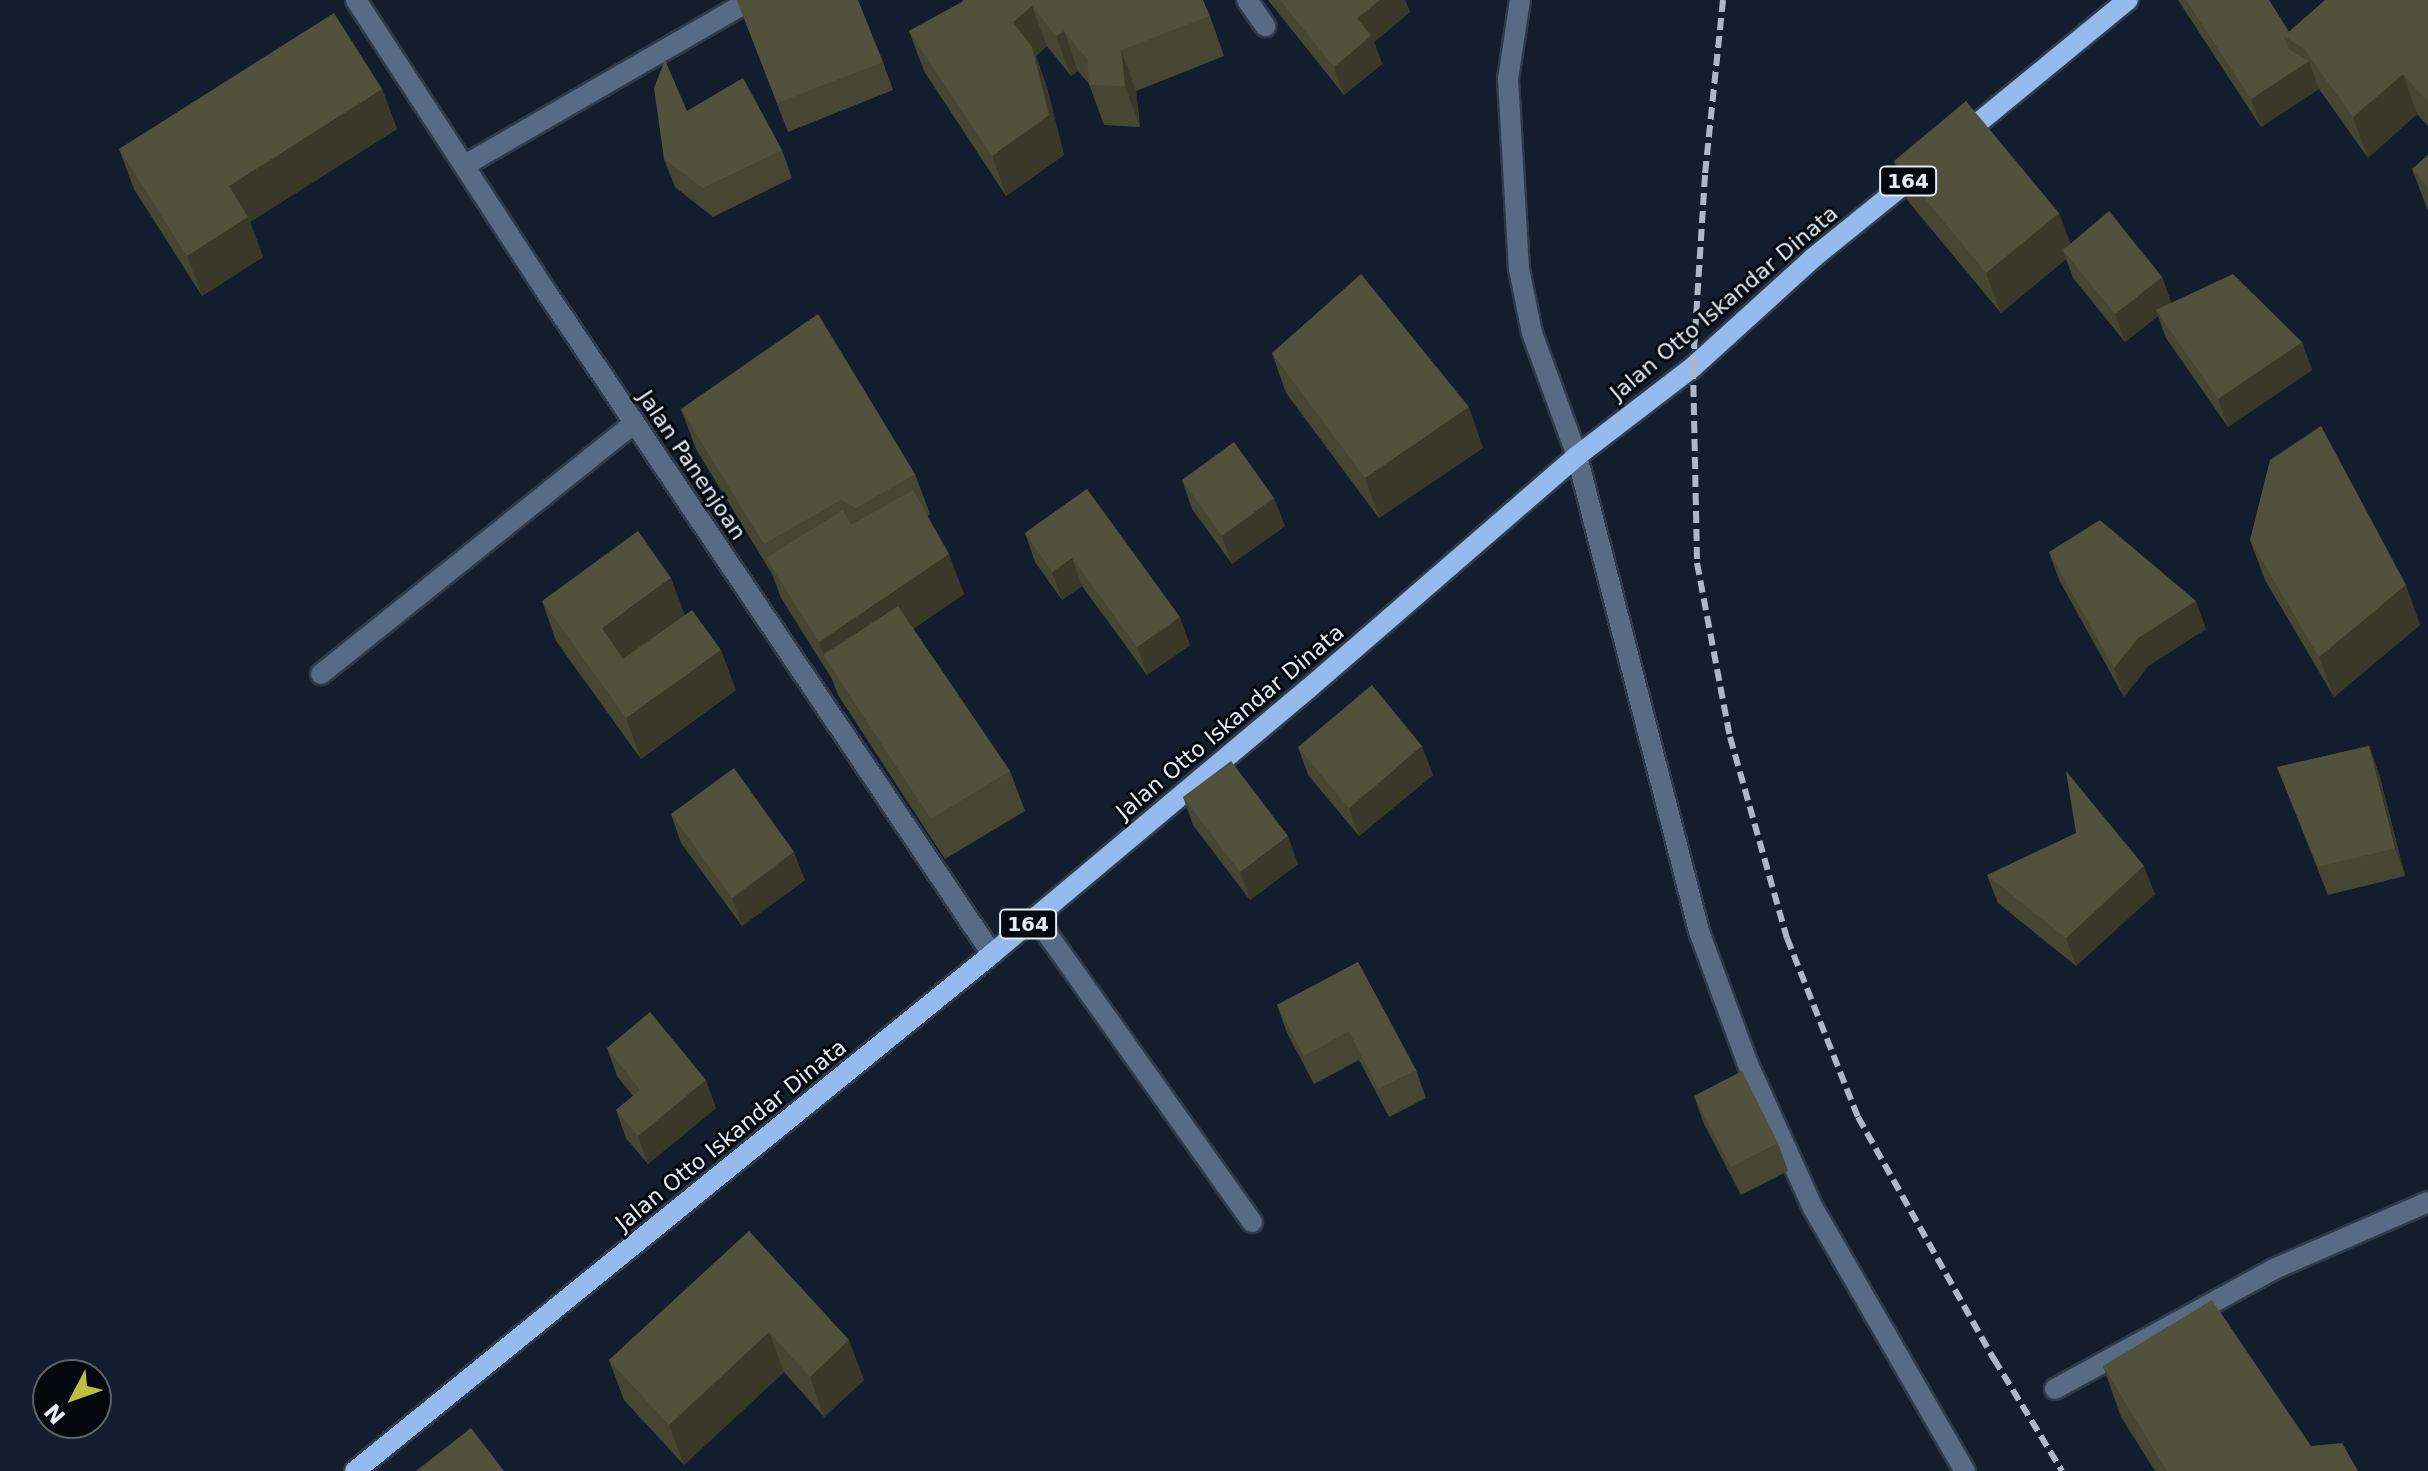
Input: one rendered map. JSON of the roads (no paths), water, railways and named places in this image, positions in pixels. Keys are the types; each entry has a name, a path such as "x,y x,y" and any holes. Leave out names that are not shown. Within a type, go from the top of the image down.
{"main road":[{"name":"Jalan Otto Iskandar Dinata","path":"355,1471 1036,918 1308,689 1577,456 1693,367 1813,258 2128,0"}],"street":[{"name":"Jalan Panenjoan","path":"356,0 634,423 992,954"},
{"path":"465,165 751,0"},
{"path":"1247,0 1265,26"},
{"path":"1520,0 1508,79 1519,269 1532,333 1577,456 1700,934 1747,1062 1813,1208 1965,1471"},
{"path":"321,674 634,423"},
{"path":"1036,918 1252,1222"},
{"path":"2055,1389 2274,1269 2428,1202"}],"railway":[{"path":"1723,0 1705,175 1693,367 1697,563 1730,737 1787,938 1858,1117 1994,1359 2062,1471"}]}
